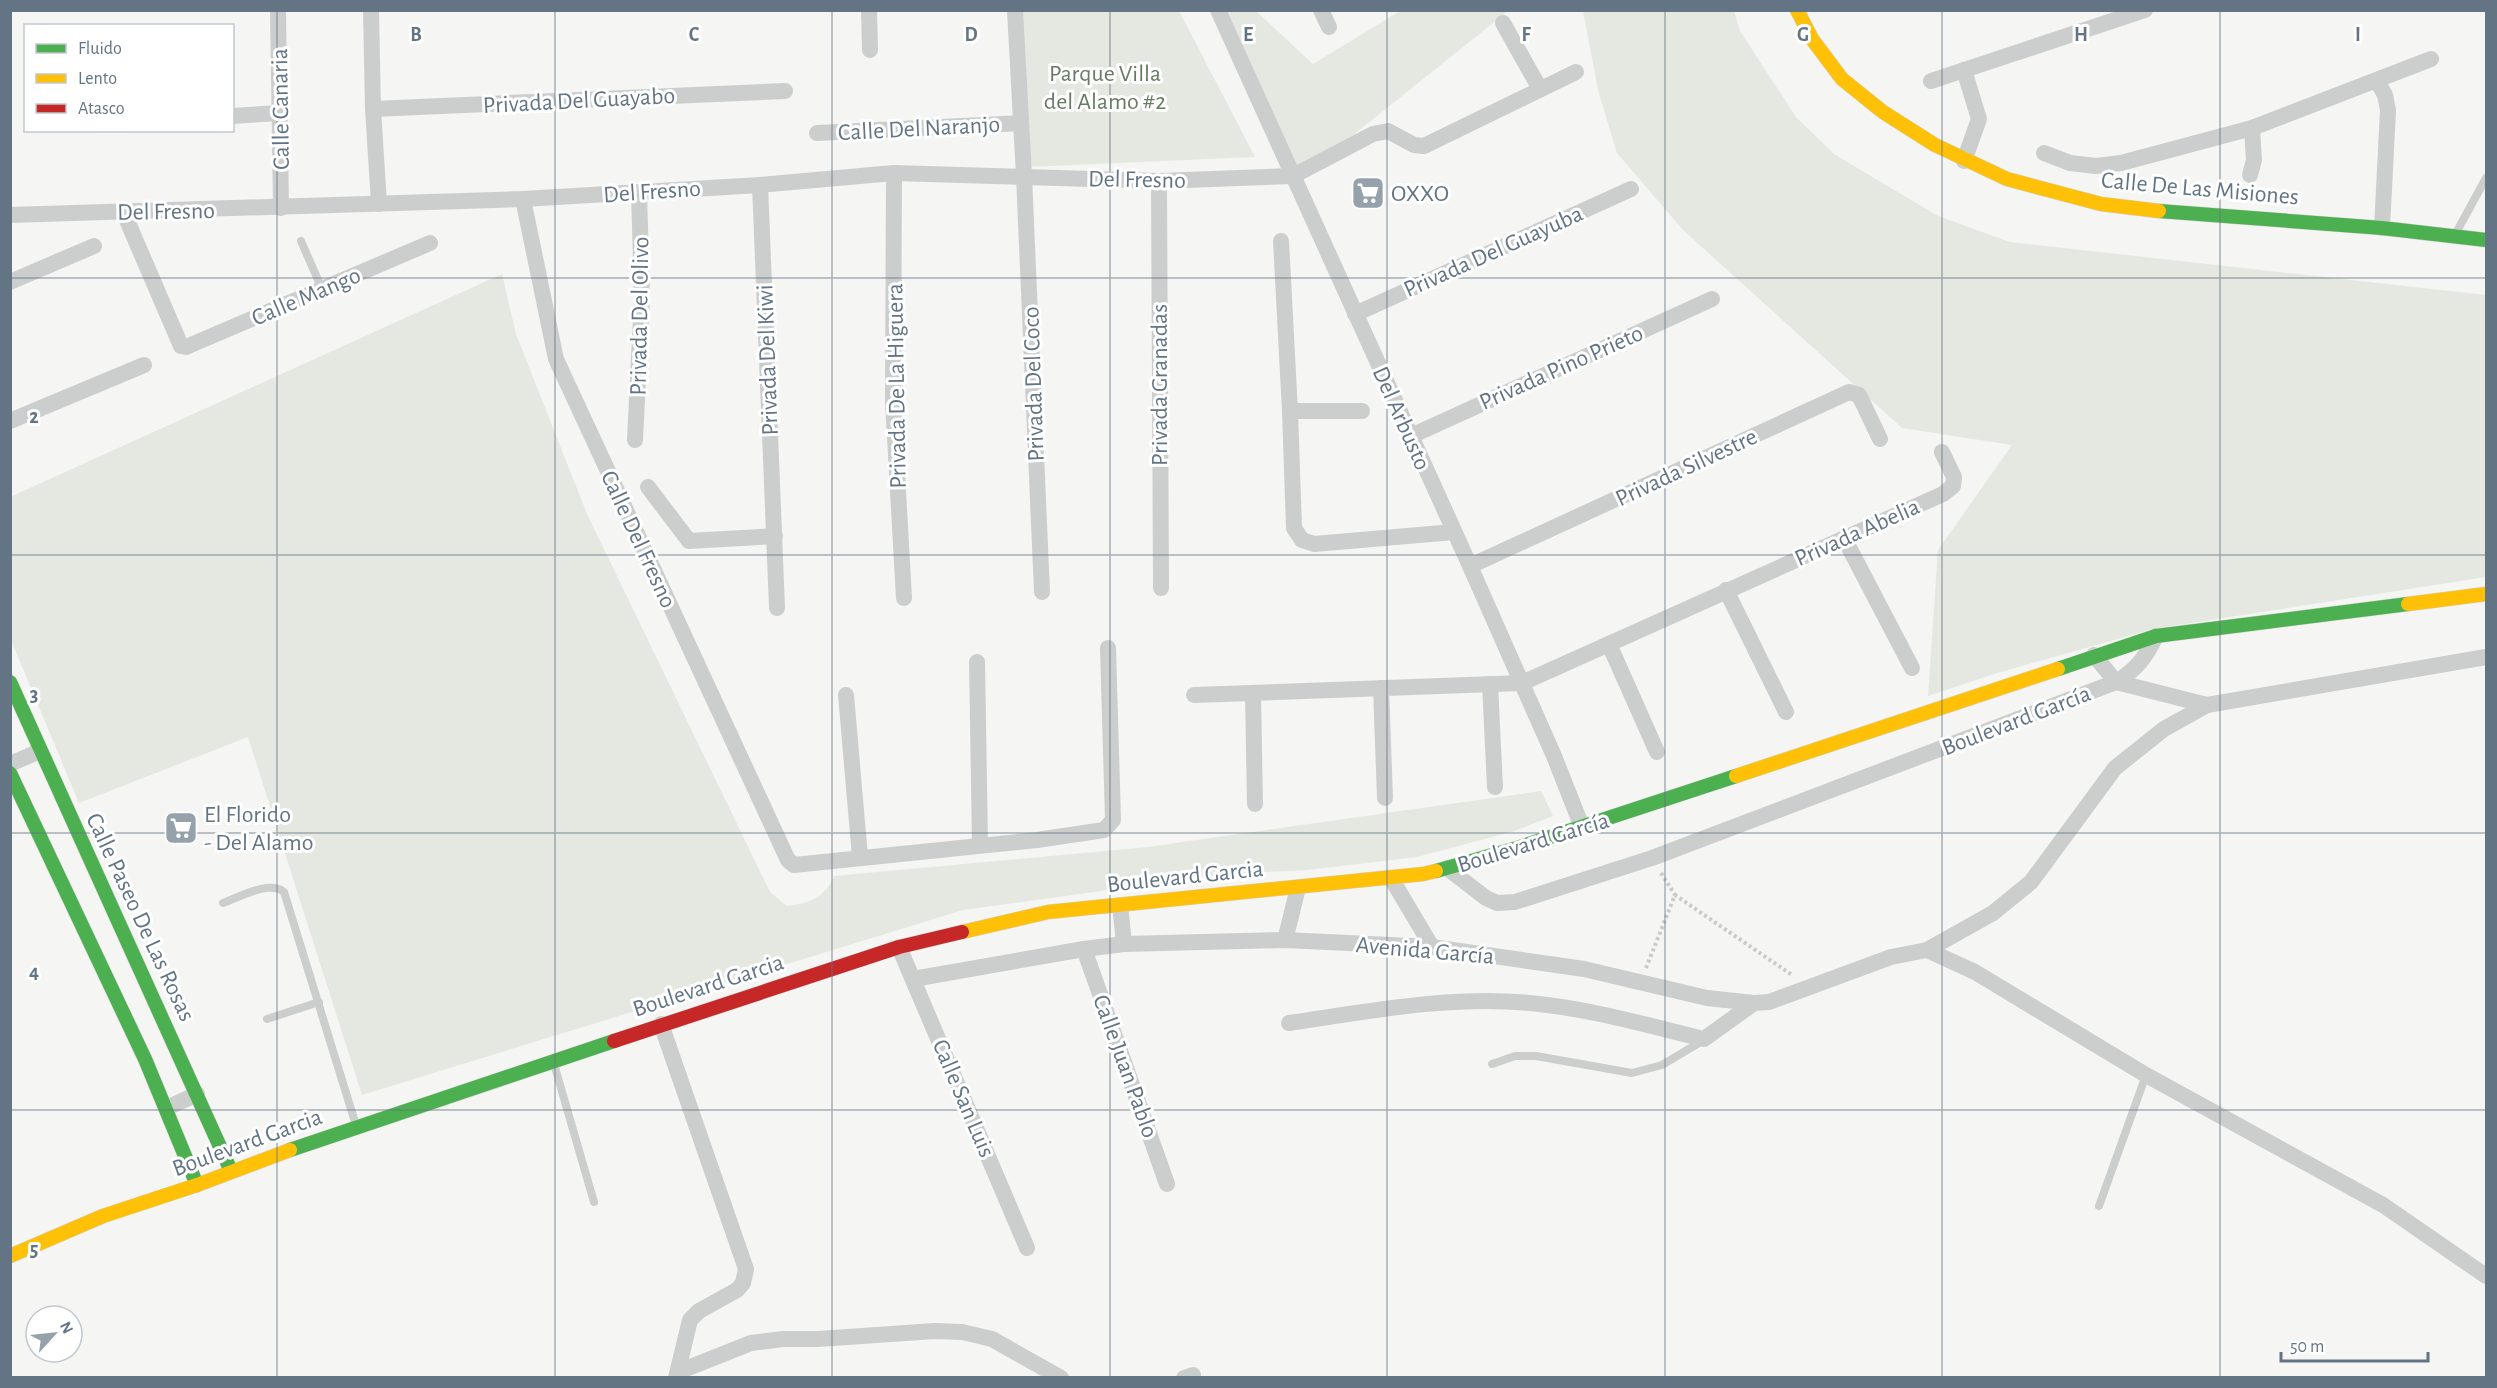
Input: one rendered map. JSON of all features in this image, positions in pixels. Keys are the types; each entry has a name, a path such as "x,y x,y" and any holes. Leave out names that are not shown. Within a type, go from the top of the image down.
{"main road":[{"name":"Calle De Las Misiones","path":"1797,10 1812,39 1842,79 1882,112 1935,146 2007,179 2101,204 2181,213 2382,228 2487,240"},
{"name":"Boulevard García","path":"1447,868 1582,827 2156,636 2487,594"},
{"name":"Calle Paseo De Las Rosas","path":"10,682 231,1171"},
{"path":"10,773 166,1108 197,1185"},
{"name":"Boulevard Garcia","path":"10,1256 103,1216 197,1185 356,1126 899,947 1048,912 1391,878 1447,868"}],"street":[{"name":"Calle Canaria","path":"278,10 281,208"},
{"path":"371,10 373,109 379,204"},
{"path":"869,10 870,50"},
{"name":"Privada Del Coco","path":"1015,10 1042,592"},
{"name":"Del Arbusto","path":"1218,10 1470,566 1582,827"},
{"path":"1321,10 1329,27"},
{"path":"1931,81 2145,10"},
{"path":"1503,23 1540,89"},
{"path":"2044,153 2070,164 2096,166 2121,163 2252,128 2431,59"},
{"path":"1964,70 1979,119 1964,161"},
{"path":"1293,176 1373,135 1388,131 1414,145 1424,146 1576,72"},
{"path":"2377,81 2385,94 2388,110 2382,228"},
{"name":"Privada Del Guayabo","path":"373,109 785,91"},
{"path":"234,116 279,113"},
{"name":"Calle Del Naranjo","path":"817,133 1021,123"},
{"path":"2250,175 2254,160 2252,128"},
{"name":"Del Fresno","path":"10,215 523,199 760,185 894,173 1159,181 1293,176"},
{"name":"Privada De La Higuera","path":"894,173 893,401 904,598"},
{"name":"Privada Granadas","path":"1159,181 1161,588"},
{"name":"Privada Del Kiwi","path":"760,185 777,608"},
{"name":"Privada Del Guayuba","path":"1355,314 1631,189"},
{"name":"Privada Del Olivo","path":"634,440 642,297 639,192"},
{"name":"Calle Del Fresno","path":"523,199 556,358 788,860 794,865 801,866 860,857"},
{"name":"Calle Mango","path":"123,211 181,346 186,347 430,243"},
{"path":"1281,241 1294,528 1302,540 1314,544 1454,532"},
{"path":"10,282 94,246"},
{"name":"Privada Pino Prieto","path":"1411,436 1712,299"},
{"path":"10,421 144,365"},
{"name":"Privada Silvestre","path":"1470,566 1849,392 1859,395 1880,439"},
{"path":"1290,411 1362,411"},
{"name":"Privada Abelia","path":"1522,683 1942,494 1953,486 1954,477 1942,452"},
{"path":"648,487 689,542 775,536"},
{"path":"1844,538 1912,668"},
{"path":"1726,590 1786,712"},
{"name":"Boulevard García","path":"1447,868 1486,898 1497,903 1515,902 1652,858 2116,682 2130,674 2146,656 2156,636"},
{"path":"1609,644 1657,752"},
{"path":"846,695 860,857 1104,830 1113,820 1108,648"},
{"path":"2094,655 2116,682 2207,705 2487,657"},
{"path":"977,662 980,845"},
{"path":"1194,695 1522,683"},
{"path":"1490,684 1495,788"},
{"path":"1381,688 1385,798"},
{"path":"1253,693 1255,804"},
{"name":"Avenida García","path":"913,979 1124,944 1285,940 1432,947 1584,969 1707,998 1754,1003 1770,1002 1891,957 1927,950 1993,913 2031,882 2115,768 2164,729 2207,705"},
{"path":"10,764 40,751"},
{"path":"1391,878 1432,947"},
{"path":"1285,940 1298,888"},
{"path":"1120,905 1124,944"},
{"name":"Calle San Luis","path":"899,947 1027,1248"},
{"name":"Calle Juan Pablo","path":"1084,949 1167,1184"},
{"path":"1927,950 1975,972 2146,1075 2383,1205 2487,1276"},
{"path":"1289,1023 1374,1010 1482,1001 1539,1004 1633,1022 1704,1040 1754,1003"},
{"path":"661,1024 746,1269 744,1283 738,1290 699,1311 690,1320 677,1375"},
{"path":"166,1108 197,1094"},
{"path":"677,1375 750,1343 783,1339 818,1340 935,1331 962,1332 992,1339 1061,1377"}],"lane":[{"path":"2455,236 2487,178"},
{"path":"301,241 322,288"},
{"path":"224,903 269,887 279,888 284,892 356,1126"},
{"path":"267,1019 319,1002"},
{"path":"1492,1064 1515,1056 1536,1056 1632,1073 1662,1065 1704,1040"},
{"path":"552,1060 594,1202"},
{"path":"2099,1206 2146,1075"}],"path":[{"path":"1652,858 1675,895 1811,987"},
{"path":"1640,983 1675,895"}],"green space":[{"name":"Parque Villa del Alamo #2","path":"1023,11 1179,11 1255,157 1027,167"},
{"path":"1218,11 1256,11 1313,64 1400,11 1508,11 1317,164 1293,176"},
{"path":"1583,11 1734,11 1740,31 1796,117 1834,154 1938,216 2010,242 2486,295 2486,577 2153,629 1997,673 1928,696 1938,550 2012,445 1902,428 1683,230 1617,153 1598,90"},
{"path":"502,274 516,334 587,514 766,884 771,893 787,906 815,898 826,889 834,876 1148,847 1541,791 1553,816 1514,831 1417,857 1307,870 1224,874 963,910 362,1095 248,737 79,803 11,640 10,497"}],"traffic: fast":[{"path":"2159,211 2382,228 2486,240"},
{"path":"2058,669 2156,636 2408,604"},
{"path":"10,682 231,1171"},
{"path":"10,773 145,1059 197,1185"},
{"path":"1436,871 1514,849 1736,776"},
{"path":"290,1150 614,1041"}],"traffic: slow":[{"path":"1797,10 1812,39 1842,79 1883,112 1935,145 2007,179 2101,204 2159,211"},
{"path":"2408,604 2486,594"},
{"path":"1736,776 2058,669"},
{"path":"962,932 1048,912 1436,871"},
{"path":"10,1256 103,1216 197,1185 290,1150"}],"traffic: jam":[{"path":"614,1041 899,947 962,932"}],"place":[{"name":"OXXO","path":"1368,193"},
{"name":"El Florido - Del Alamo","path":"181,828"}]}
